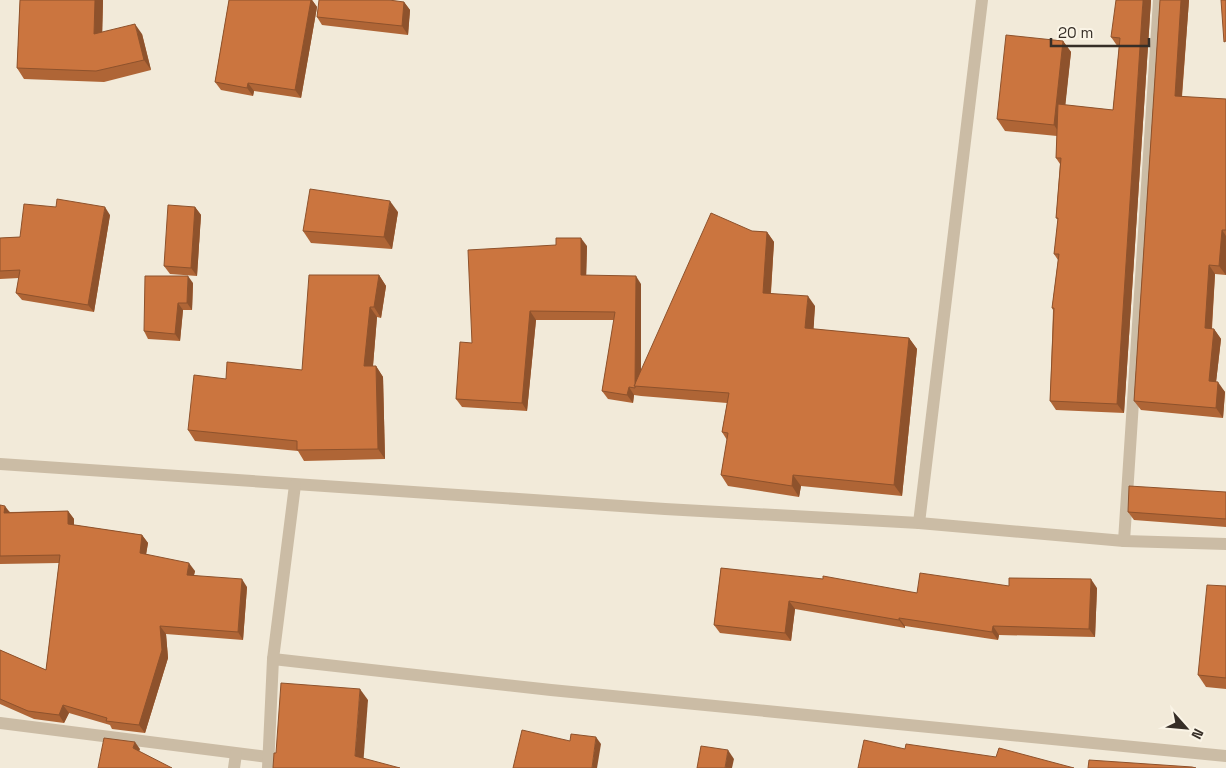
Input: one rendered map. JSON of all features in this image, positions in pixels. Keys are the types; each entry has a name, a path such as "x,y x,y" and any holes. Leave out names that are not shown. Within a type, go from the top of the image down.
{"street":[{"path":"919,523 982,0 977,0"},
{"path":"1124,540 1159,0"},
{"path":"0,464 665,509 919,523 1124,540 1226,544"},
{"path":"0,723 236,754 268,763 274,659 295,485"},
{"path":"274,659 551,690 1226,756"},
{"path":"234,768 236,754"}],"building":[{"path":"20,0 95,0 94,34 135,24 144,60 96,71 17,68"},
{"path":"229,0 311,0 295,90 248,83 247,88 215,82"},
{"path":"319,0 389,0 404,2 402,26 317,17"},
{"path":"1116,0 1143,0 1117,404 1050,401 1054,308 1052,308 1059,254 1054,254 1061,158 1056,158 1058,104 1113,110 1120,38 1111,37"},
{"path":"1160,0 1181,0 1175,96 1226,99 1226,230 1222,230 1219,266 1209,265 1205,328 1214,329 1209,381 1218,382 1216,408 1134,401"},
{"path":"1221,0 1226,0 1226,41 1224,42"},
{"path":"1006,35 1063,41 1054,125 997,119"},
{"path":"310,189 390,201 384,237 303,231"},
{"path":"57,199 105,207 88,305 16,293 20,270 0,271 0,238 20,237 24,204 56,207"},
{"path":"168,205 195,207 191,268 164,266"},
{"path":"711,213 752,231 767,232 763,293 808,296 805,328 909,338 894,485 793,475 792,486 721,475 728,433 722,432 729,393 634,386"},
{"path":"556,238 581,238 581,275 636,276 635,388 629,387 627,395 602,391 615,312 530,311 522,403 456,399 460,342 472,343 468,250 556,245"},
{"path":"309,275 379,275 374,307 370,307 364,366 376,366 378,449 297,450 297,441 188,430 194,375 226,379 227,362 302,370"},
{"path":"145,276 188,276 187,303 178,303 175,334 144,331"},
{"path":"1129,486 1226,492 1226,519 1128,512"},
{"path":"0,505 5,506 4,513 68,511 68,524 142,535 140,553 189,563 187,575 242,579 238,632 160,626 162,650 139,725 106,721 107,718 63,705 59,715 28,711 0,699 0,650 46,670 60,555 0,556"},
{"path":"721,568 823,579 823,576 917,593 920,573 1009,586 1009,578 1091,579 1089,629 993,626 992,632 899,618 899,620 789,601 785,633 714,625"},
{"path":"1207,585 1226,586 1226,678 1198,675"},
{"path":"281,683 360,689 355,756 400,768 273,768 274,753 276,753"},
{"path":"522,730 570,741 571,734 596,737 592,768 513,768"},
{"path":"104,738 135,742 133,748 172,768 98,768"},
{"path":"864,740 905,749 906,744 996,757 999,748 1074,768 858,768"},
{"path":"701,746 728,750 725,768 697,768"},
{"path":"1089,760 1192,767 1196,768 1088,768"}]}
